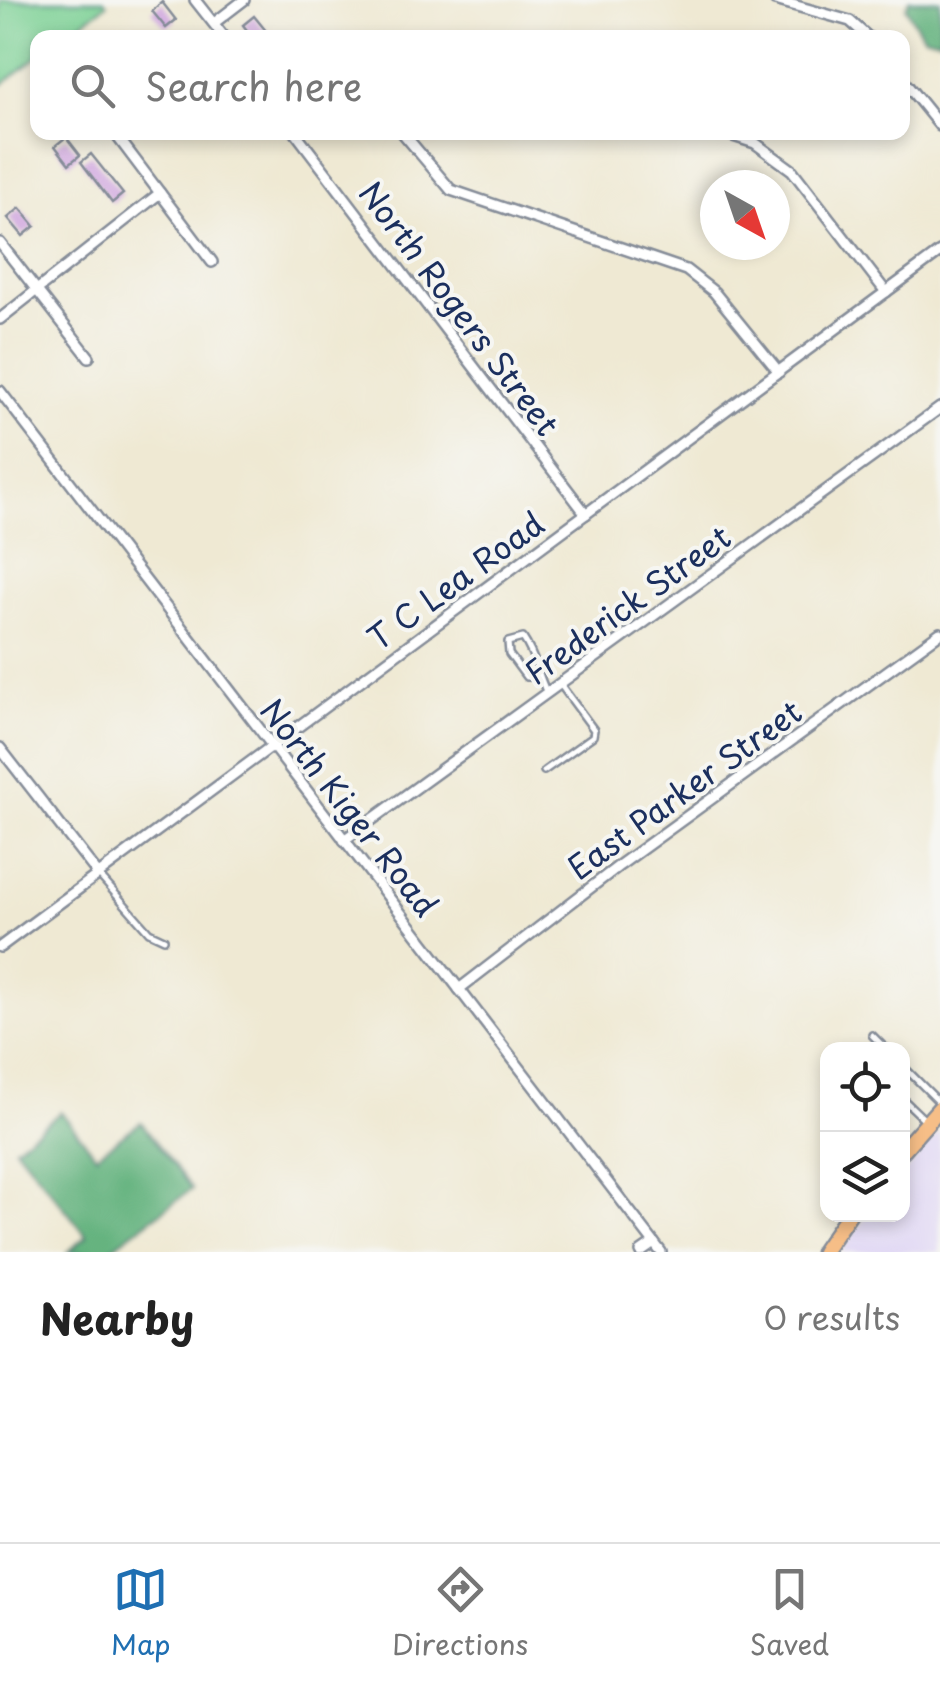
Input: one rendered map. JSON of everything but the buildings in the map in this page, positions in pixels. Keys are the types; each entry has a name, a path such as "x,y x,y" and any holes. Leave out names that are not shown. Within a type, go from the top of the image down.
{"main road":[{"path":"910,1142 940,1106"},
{"path":"823,1252 844,1222"}],"street":[{"path":"195,0 219,30"},
{"path":"214,23 244,0"},
{"path":"774,0 850,21 860,30"},
{"path":"910,89 940,126"},
{"path":"120,140 212,262"},
{"name":"North Rogers Street","path":"301,140 586,514"},
{"path":"409,140 451,190 686,270 714,292 780,372"},
{"path":"745,140 792,170 886,292"},
{"path":"0,319 160,193"},
{"path":"0,243 89,358"},
{"name":"T C Lea Road","path":"0,947 940,252"},
{"name":"North Kiger Road","path":"0,391 661,1252"},
{"name":"Frederick Street","path":"344,840 940,408"},
{"name":"East Parker Street","path":"459,989 620,865 940,634"},
{"path":"0,748 98,874"},
{"path":"641,1252 654,1242"}],"lane":[{"path":"539,677 526,677 509,654 508,642 523,638 539,662 539,677 547,693"},
{"path":"544,770 593,736 594,730 560,684"},
{"path":"98,874 149,932 164,939"},
{"path":"872,1035 879,1042"},
{"path":"910,1074 940,1106"},
{"path":"910,1106 927,1122"}],"shaded area":[{"path":"940,1131 940,1252 841,1252 862,1222 910,1222 910,1166"}],"green space":[{"path":"0,0 104,0 107,4 72,30 30,30 30,62 0,86"},
{"path":"909,0 940,0 940,40 923,36 906,8"},
{"path":"61,1112 96,1155 141,1122 192,1189 107,1252 68,1252 87,1236 15,1147"}]}
